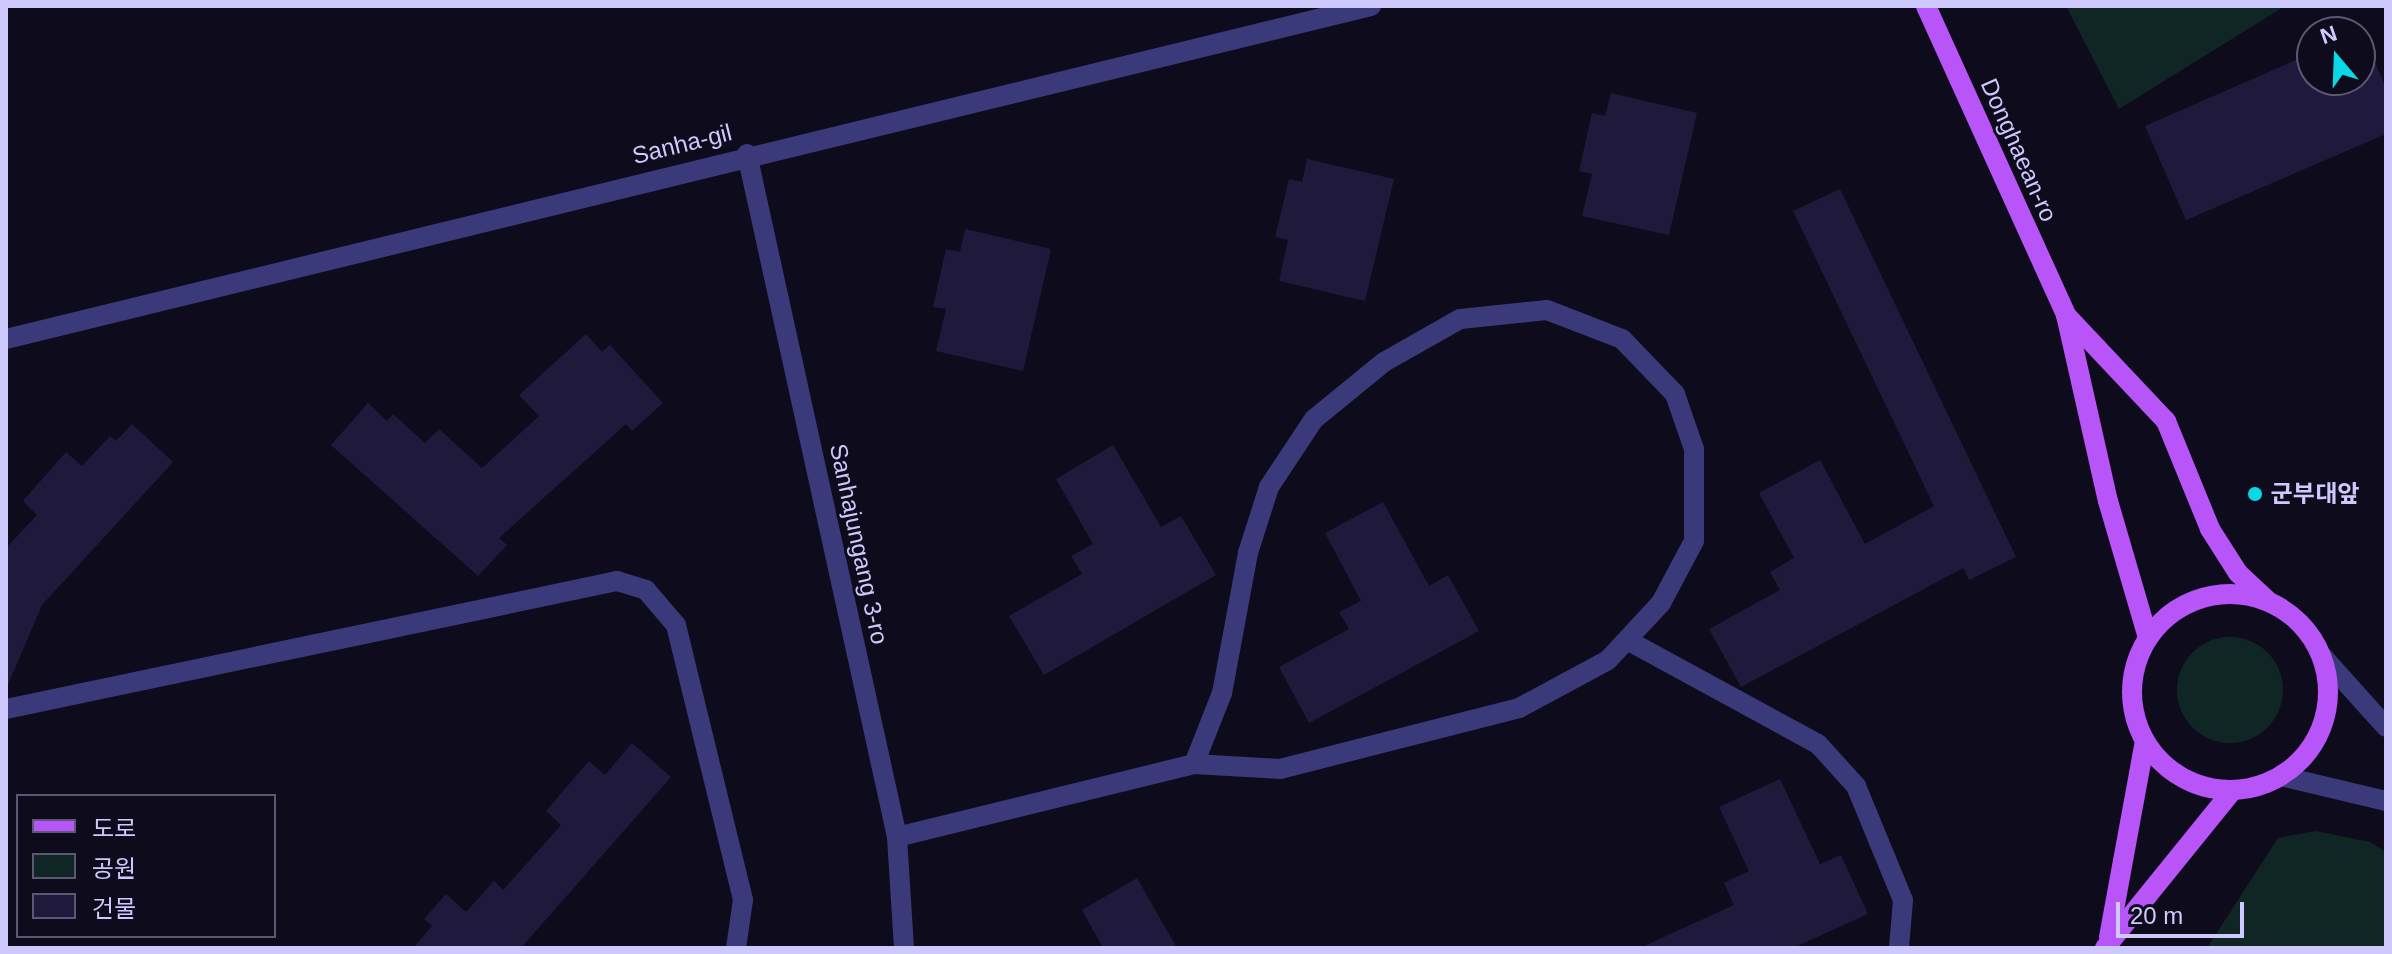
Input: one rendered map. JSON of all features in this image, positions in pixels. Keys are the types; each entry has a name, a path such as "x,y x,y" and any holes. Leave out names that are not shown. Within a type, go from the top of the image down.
{"main road":[{"name":"Donghaean-ro","path":"1926,6 2066,315 2108,501 2148,638"},
{"name":"Donghaean-ro","path":"2066,315 2166,421 2210,529 2238,573 2310,633 2323,657"},
{"name":"Donghaean-ro","path":"2145,741 2132,689 2148,638 2171,613 2201,598 2234,593 2267,600"},
{"path":"2145,741 2183,778 2233,790 2281,776 2318,736 2327,711 2323,657"},
{"path":"2106,944 2145,741"},
{"path":"2106,944 2233,790"}],"street":[{"name":"Sanha-gil","path":"6,339 747,154 1371,6"},
{"name":"Sanhajungang 3-ro","path":"747,154 897,837 904,948"},
{"path":"897,837 1194,764 1280,769 1519,708 1608,660 1661,603 1694,541 1694,449 1675,394 1622,339 1547,310 1460,319 1384,362 1314,419 1269,487 1248,553 1222,693 1194,764"},
{"path":"6,709 617,581 646,590 676,625 743,900 736,948"},
{"path":"1627,640 1828,754 1856,786 1903,900 1899,948"},
{"path":"2323,657 2386,727"},
{"path":"2281,776 2386,801"}],"green space":[{"path":"2066,6 2285,6 2119,109"},
{"path":"2230,637 2250,641 2268,652 2279,670 2283,690 2279,710 2268,728 2250,739 2230,743 2210,739 2192,728 2181,710 2177,690 2181,670 2192,652 2210,641"},
{"path":"2316,831 2370,842 2386,852 2386,948 2207,948 2278,838"}],"building":[{"path":"2296,60 2296,96 2376,96 2376,65 2386,88 2386,134 2186,220 2145,126"},
{"path":"1611,93 1697,113 1669,235 1582,216 1592,174 1579,171 1592,113 1605,116"},
{"path":"1307,159 1394,179 1365,301 1279,281 1288,240 1275,237 1289,179 1302,182"},
{"path":"1840,189 2016,557 1969,580 1963,568 1741,687 1709,629 1780,590 1770,572 1794,558 1759,493 1820,460 1865,544 1934,506 1793,211"},
{"path":"965,229 1051,249 1023,371 936,351 946,309 933,307 946,249 960,252"},
{"path":"586,334 602,352 610,345 663,403 632,431 626,424 499,538 507,545 478,576 331,445 368,403 387,421 393,414 425,443 439,429 482,468 539,416 519,395"},
{"path":"132,424 173,462 42,605 6,689 6,548 37,515 23,501 66,452 82,466 110,436 116,441"},
{"path":"1113,445 1161,527 1181,516 1216,575 1044,675 1009,616 1082,574 1071,556 1093,544 1056,479"},
{"path":"1383,502 1429,586 1448,575 1479,631 1309,723 1279,667 1349,629 1339,612 1361,601 1325,533"},
{"path":"632,743 671,777 521,948 413,948 432,926 424,919 446,894 466,912 494,881 503,890 561,825 546,811 589,761 605,775"},
{"path":"1780,779 1820,864 1841,855 1868,914 1793,948 1640,948 1734,905 1724,883 1749,871 1719,807"},
{"path":"1137,878 1177,948 1103,948 1082,910"}],"place":[{"name":"군부대앞","path":"2255,494"}]}
